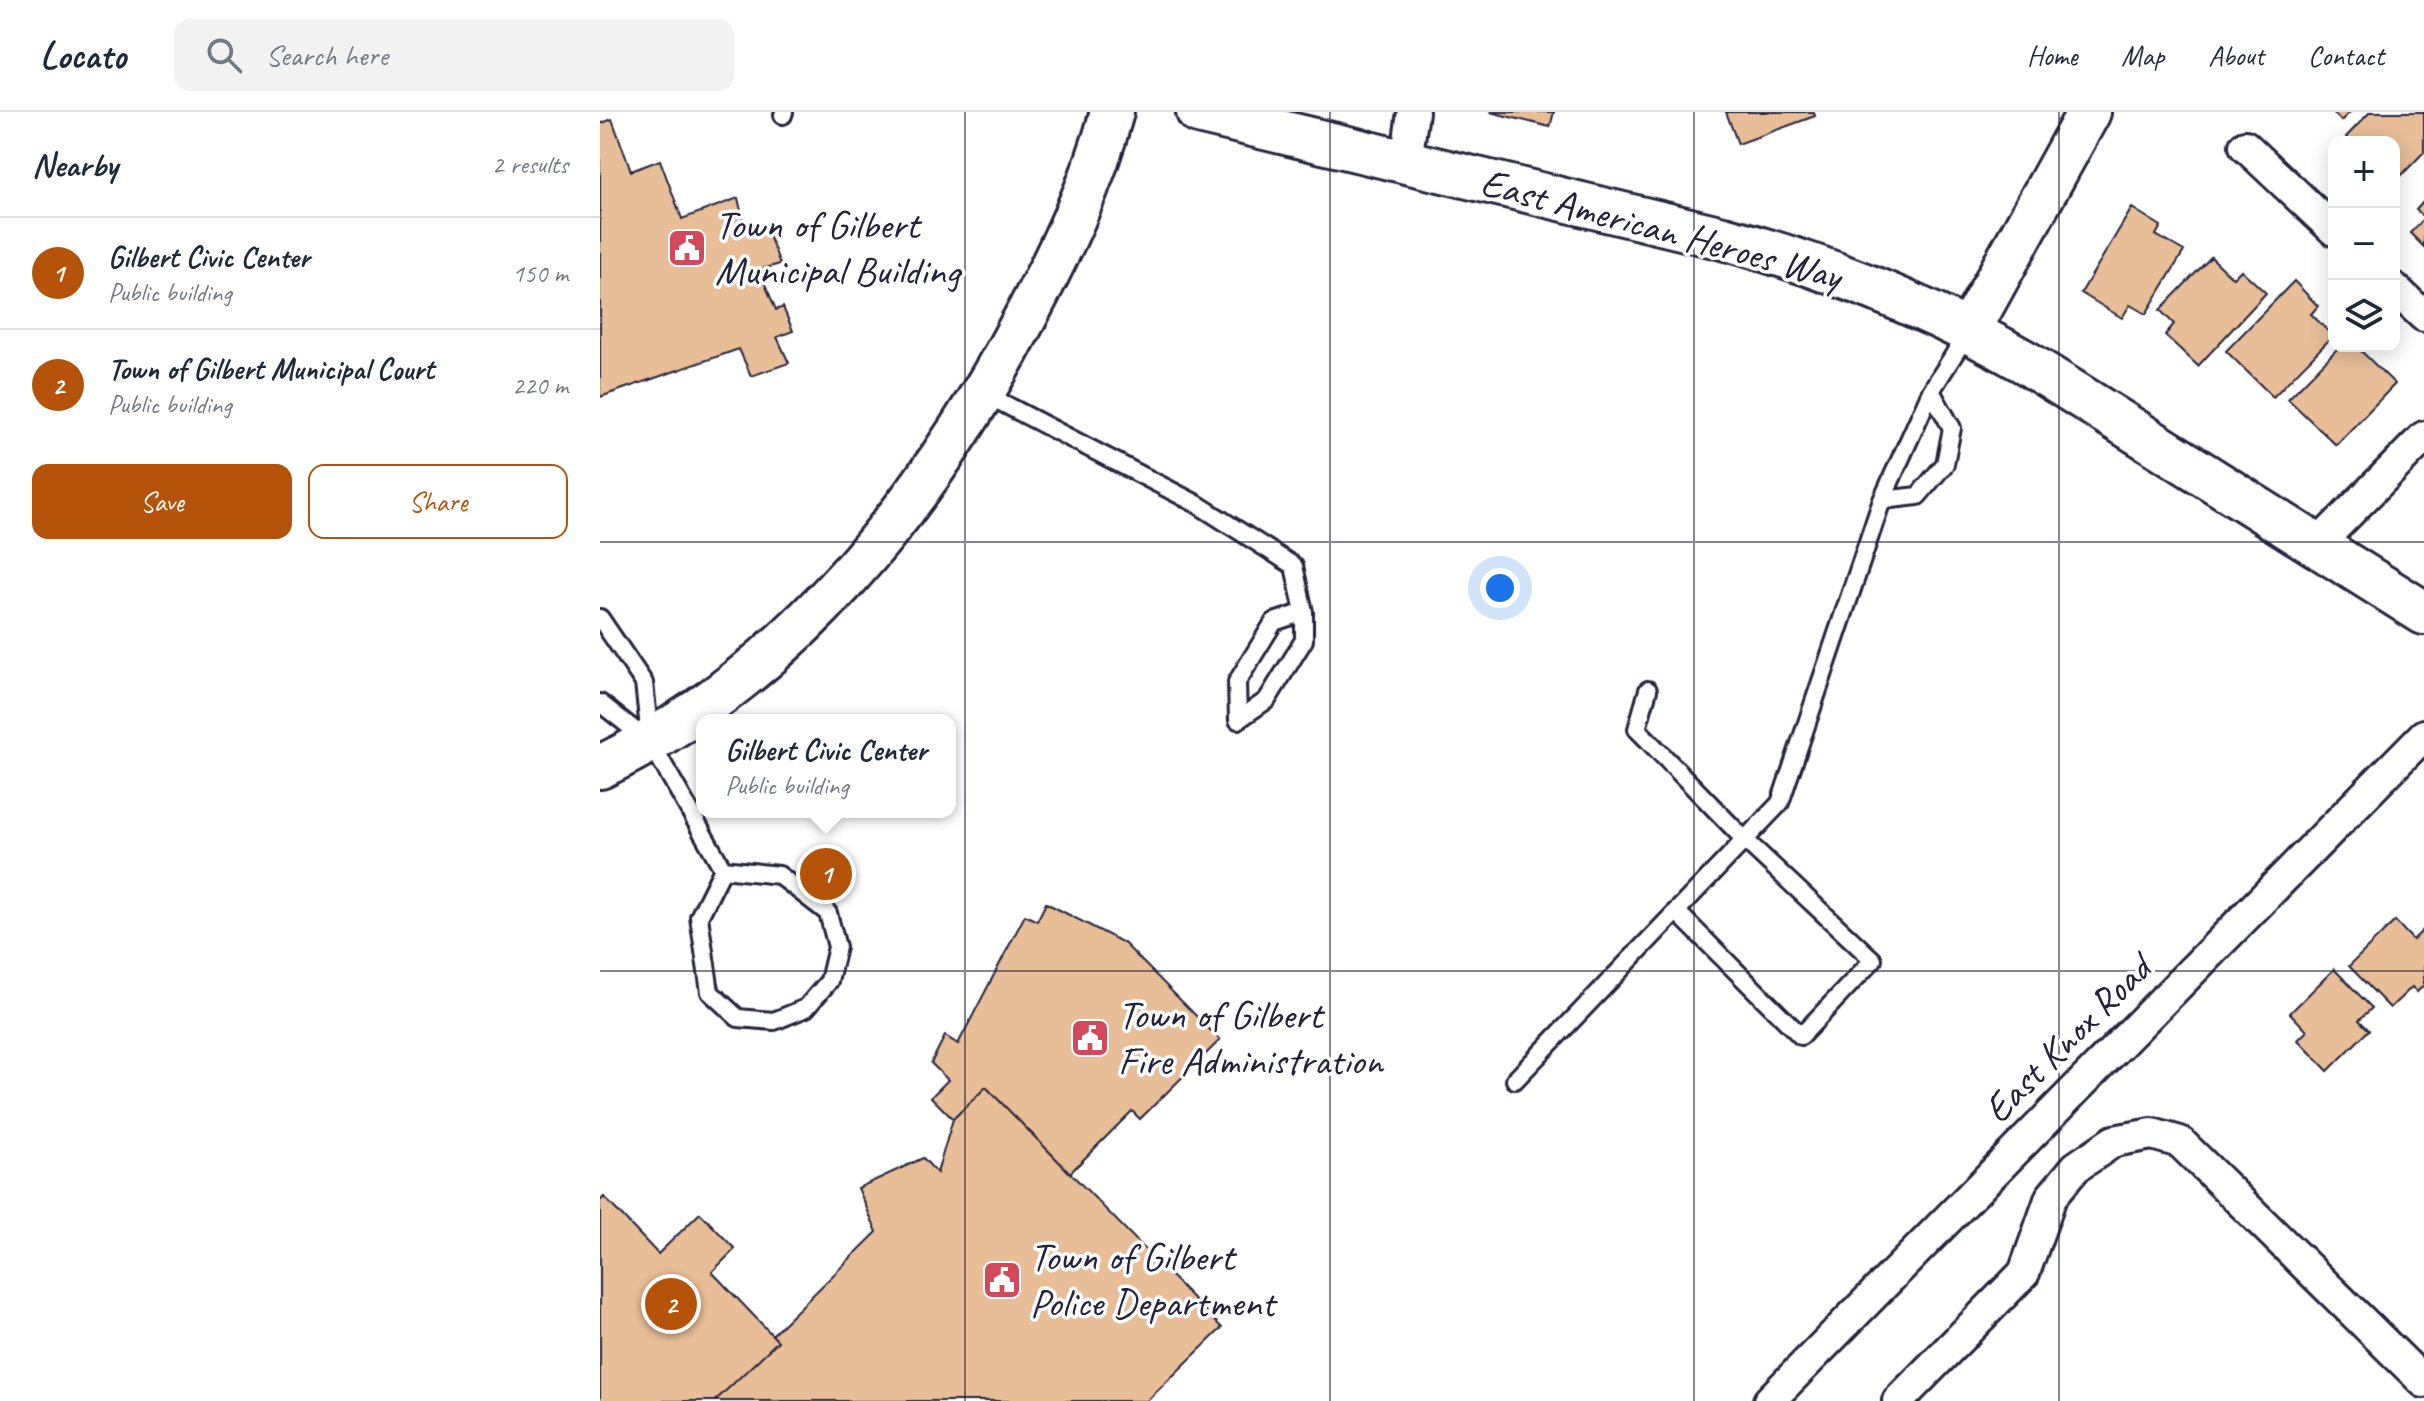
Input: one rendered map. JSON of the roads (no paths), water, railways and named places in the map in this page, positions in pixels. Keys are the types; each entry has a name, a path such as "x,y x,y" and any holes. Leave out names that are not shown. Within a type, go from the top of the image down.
{"street":[{"path":"600,767 651,743 723,691 808,618 901,514 983,393 1043,285 1078,208 1112,112"},
{"name":"East American Heroes Way","path":"1198,112 1793,257 1969,330 2424,613"},
{"path":"1406,162 1413,112"},
{"path":"1969,330 2089,112"},
{"path":"2245,146 2328,224"},
{"path":"2400,294 2424,316"},
{"path":"2316,546 2424,437"},
{"name":"East Knox Road","path":"1769,1401 2424,735"},
{"path":"1898,1401 2024,1273 2051,1197 2076,1167 2114,1141 2152,1134 2180,1142 2424,1382"}],"lane":[{"path":"1515,1080 1780,803 1882,500 1931,391 1969,330"},
{"path":"1882,500 1918,496 1945,464 1952,428 1931,391"},
{"path":"983,393 1197,504 1294,566 1304,612 1304,640 1267,700 1238,720 1237,682 1244,670 1274,622 1304,612"},
{"path":"600,618 644,683 651,743"},
{"path":"1648,690 1637,729 1745,840 1873,960 1801,1036 1676,911"},
{"path":"600,703 651,743 723,869"},
{"path":"723,869 779,875 828,913 837,947 829,981 806,1008 774,1021 738,1018 710,992 699,917 723,869"}],"place":[{"name":"Town of Gilbert Municipal Building","path":"687,248"},
{"name":"Gilbert Civic Center","path":"826,874"},
{"name":"Town of Gilbert Fire Administration","path":"1090,1038"},
{"name":"Town of Gilbert Police Department","path":"1002,1280"},
{"name":"Town of Gilbert Municipal Court","path":"671,1304"}]}
